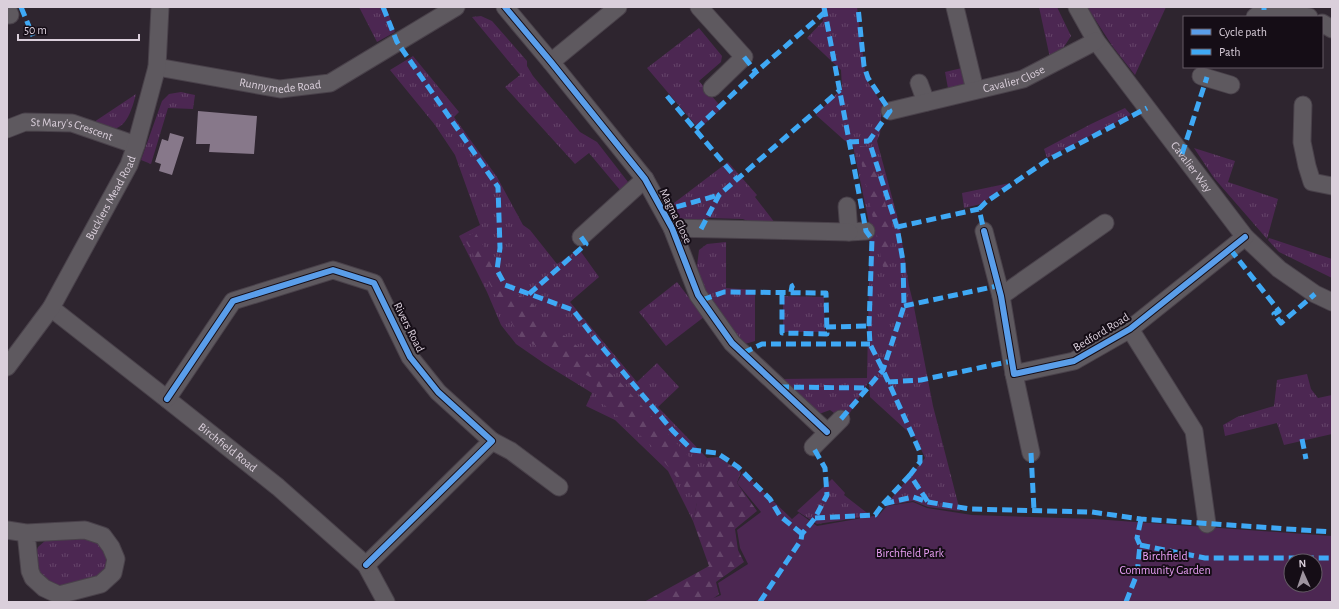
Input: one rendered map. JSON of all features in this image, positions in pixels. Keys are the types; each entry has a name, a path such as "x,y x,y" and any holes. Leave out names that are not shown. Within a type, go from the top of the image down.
{"street":[{"path":"7,7 10,15 7,14"},
{"name":"Bucklers Mead Road","path":"7,366 51,308 129,165 136,145 157,67 160,7"},
{"name":"Runnymede Road","path":"157,67 280,89 330,83 456,7"},
{"name":"Magna Close","path":"505,7 645,179 672,228 698,295 732,343 827,432"},
{"path":"551,62 618,7"},
{"path":"699,7 744,57 712,88"},
{"path":"955,7 976,90"},
{"name":"Cavalier Way","path":"1077,7 1096,41 1246,237 1279,269 1315,294 1332,302"},
{"path":"1256,16 1264,10 1303,16"},
{"path":"1323,24 1332,29"},
{"name":"Cavalier Close","path":"890,111 1023,79 1096,41"},
{"path":"919,83 926,102"},
{"path":"1303,105 1302,142 1312,182 1332,186"},
{"name":"St Mary's Crescent","path":"7,129 25,122 72,123 136,145"},
{"path":"581,237 645,179"},
{"path":"672,228 857,232 847,206"},
{"path":"1000,296 1105,223"},
{"path":"984,232 1000,296 1014,374 1032,453"},
{"name":"Bedford Road","path":"1014,374 1074,361 1130,329 1246,237"},
{"name":"Rivers Road","path":"167,399 233,301 333,270 374,282 410,357 438,392 492,441 511,451 559,487"},
{"name":"Birchfield Road","path":"51,308 278,487 366,565 386,602"},
{"name":"Bedford Road","path":"1130,329 1194,431 1207,524"},
{"path":"814,447 841,419"},
{"path":"366,565 492,441"},
{"path":"7,530 26,533 85,530 103,536 112,547 116,559 113,573 101,584 59,595 44,588 33,578 30,571 26,533"}],"green space":[{"path":"359,7 386,7 395,32 377,42"},
{"path":"821,7 857,7 866,79 882,104 880,134 877,141 899,223 909,286 933,406 960,511 928,507 913,501 885,506 925,458 917,440 870,397 869,381 845,421 830,410 819,414 780,379 867,378 870,228 853,146 816,115 842,88 841,70 807,38 823,21"},
{"path":"1039,7 1057,7 1071,36 1062,50 1050,58"},
{"path":"1087,7 1166,7 1135,75 1113,47"},
{"path":"481,16 492,21 527,61 527,66 533,76 580,132 597,142 628,182 627,185 620,190 589,153 575,164 505,87 520,75 472,17"},
{"path":"699,28 722,56 721,62 699,81 722,108 699,129 647,68"},
{"path":"413,56 459,112 454,117 497,177 523,225 530,230 557,264 579,249 599,277 570,302 637,382 657,363 679,387 658,407 707,458 693,521 668,471 615,420 586,406 592,393 516,344 501,325 487,292 459,236 480,225 455,155 435,125 390,70"},
{"path":"966,67 968,79 964,91 949,94 945,72"},
{"path":"181,92 195,95 193,109 168,108 151,164 141,160 162,101 169,94"},
{"path":"136,94 127,119 119,127 106,129 91,124"},
{"path":"1125,108 1131,115 1047,158 1044,149"},
{"path":"858,146 869,147 892,226 889,267 883,267"},
{"path":"1194,148 1235,161 1228,182 1278,199 1267,239 1214,178"},
{"path":"728,162 757,195 755,197 775,223 751,223 743,219 709,218 693,222 685,222 675,215 670,206"},
{"path":"1010,183 981,204 964,208 962,193"},
{"path":"475,232 484,247 499,282 534,305 540,323 565,336 617,379 703,472 707,458 718,457 741,472 737,483 757,511 735,529 738,550 744,562 716,582 719,594 709,602 644,602 709,566 693,521 697,502 648,442 601,402 595,380 519,336 464,238"},
{"path":"1269,238 1332,259 1332,278 1279,252 1268,240"},
{"path":"726,242 726,288 755,290 755,341 745,344 724,322 703,287 697,266 699,250 707,244"},
{"path":"677,282 704,317 666,346 639,312"},
{"path":"783,296 824,297 825,332 783,332"},
{"path":"1307,374 1311,389 1318,398 1332,395 1332,434 1284,445 1277,423 1225,436 1223,425 1237,417 1274,406 1277,380"},
{"name":"Birchfield Park","path":"743,472 792,519 799,513 817,526 879,515 887,506 913,502 927,508 972,515 1094,519 1332,536 1332,602 704,602 721,595 718,583 748,564 740,548 737,530 761,512 737,483"},
{"path":"832,479 845,493 844,495 871,516 817,524 797,511"},
{"path":"66,536 97,539 110,560 102,575 60,588 45,584 36,570 34,557 38,547 46,540"}],"building":[{"path":"198,111 257,116 254,154 209,152 210,144 196,144"},
{"path":"170,133 184,137 172,175 159,171 161,164 155,162 162,139 168,141"}],"marked path":[{"path":"21,7 33,36"},
{"path":"383,7 397,42 498,187 500,248 497,270 505,285 573,310 596,340 672,430 692,450 717,453 738,467 770,499 780,516 802,534"},
{"path":"824,7 866,231 872,239 869,326 870,344 920,452 920,462 910,475 928,502"},
{"path":"841,419 883,370 904,306 903,261 897,227 869,141 890,111 868,78 864,66 858,7"},
{"path":"696,129 756,72 825,12"},
{"path":"744,57 756,72"},
{"path":"1182,154 1207,77"},
{"path":"701,229 719,195 840,90"},
{"path":"667,96 737,179"},
{"path":"979,209 986,202 1046,161 1147,108"},
{"path":"849,142 869,141"},
{"path":"662,211 719,195"},
{"path":"897,227 979,209 984,231"},
{"path":"529,294 586,244 581,237"},
{"path":"1230,249 1279,311 1274,314 1281,323 1315,294"},
{"path":"791,292 792,286 794,285"},
{"path":"904,306 997,286"},
{"path":"702,300 724,292 826,293 827,334 782,333 782,292"},
{"path":"826,327 869,326"},
{"path":"743,353 762,344 870,344"},
{"path":"888,382 921,380 1012,361"},
{"path":"779,387 867,388"},
{"path":"1302,439 1306,459"},
{"path":"760,602 801,540 802,534 815,518 827,495 825,468 813,447"},
{"path":"1031,453 1034,510"},
{"path":"883,504 910,475"},
{"path":"815,518 875,515 883,504 913,497 928,502 970,509 1092,512 1141,519 1332,532"},
{"path":"1126,602 1137,574 1140,545 1137,538 1141,519"},
{"path":"1140,545 1205,558 1332,558"}],"cycle path":[{"path":"505,7 645,179 672,228 698,295 732,343 827,432"},
{"path":"984,231 1001,296 1014,374 1074,361 1130,329 1245,237"},
{"path":"167,399 233,301 333,270 374,283 410,357 438,392 492,441 366,565"}],"park label":[{"name":"Birchfield Community Garden","path":"1165,563"}]}
